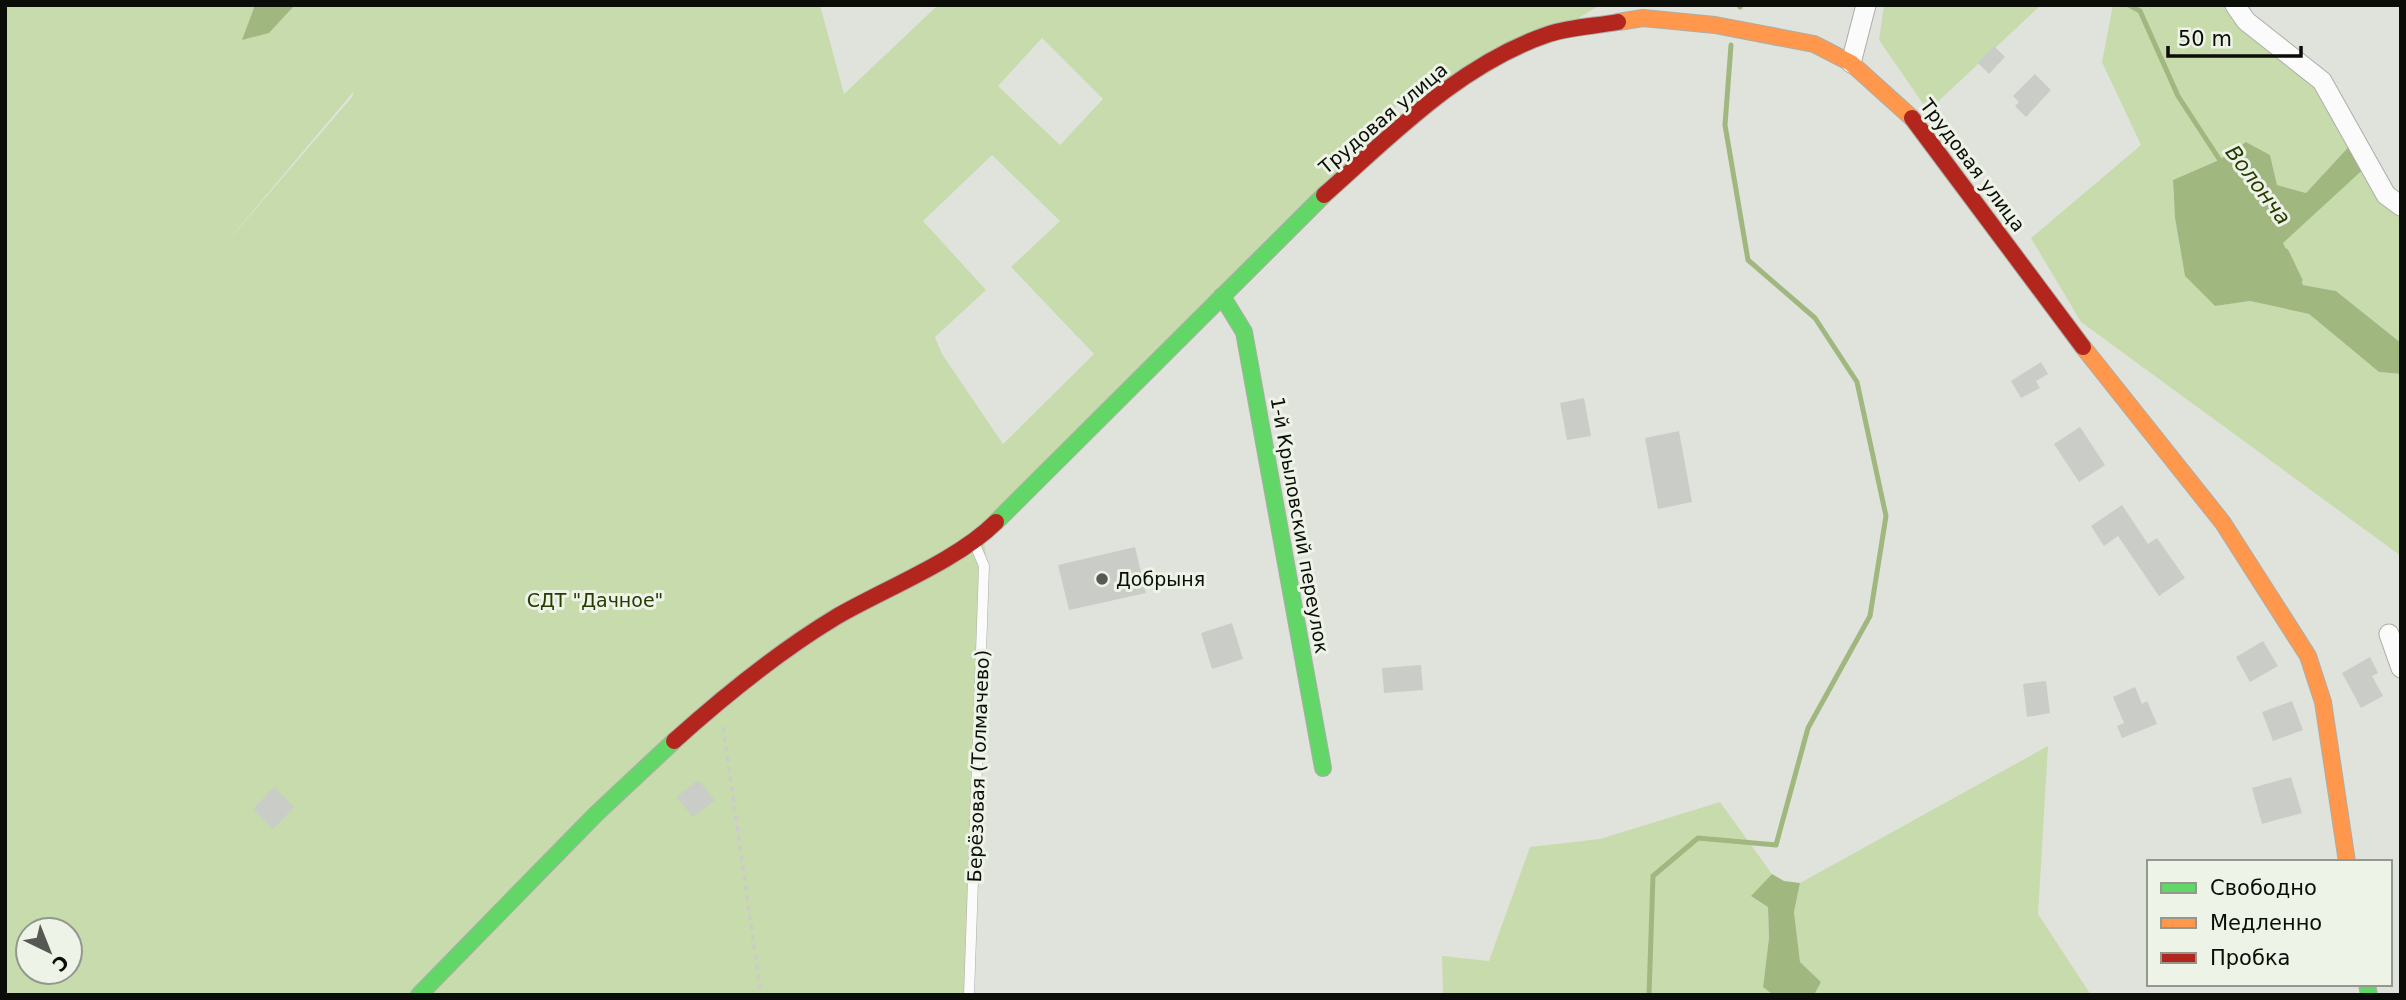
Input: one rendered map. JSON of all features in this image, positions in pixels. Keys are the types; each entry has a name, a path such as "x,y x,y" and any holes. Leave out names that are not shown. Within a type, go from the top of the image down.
{"street":[{"path":"1851,63 1866,5"},
{"path":"2235,5 2246,21 2322,81 2386,195 2401,206"},
{"name":"Трудовая улица","path":"419,995 585,827 710,708 820,625 940,562 973,540 1033,488 1313,205 1425,106 1488,61 1551,33 1643,19 1715,25 1814,44 1851,63 1898,103 1922,129 2119,395 2209,503 2291,625 2318,680 2347,860"},
{"name":"1-й Крыловский переулок","path":"1223,296 1244,332 1323,768"},
{"path":"2389,634 2401,668"}],"lane":[{"name":"Берёзовая (Толмачево)","path":"969,995 984,566 973,540"}],"path":[{"path":"710,708 723,727 761,995"}],"green space":[{"name":"СДТ \"Дачное\"","path":"5,5 255,5 243,39 269,33 295,5 820,5 844,94 938,5 1600,5 1418,115 1400,98 1390,120 982,530 988,567 971,995 5,995","holes":["1042,38 1103,99 1060,145 998,86","354,91 352,97 216,255","992,155 1060,221 1011,267 1094,354 1003,444 942,354 935,337 986,290 923,221"]},
{"path":"1884,5 2041,5 1928,111 1879,40"},
{"path":"2113,5 2235,5 2322,81 2355,140 2306,193 2277,185 2270,155 2246,142 2219,160 2173,180 2175,218 2185,276 2215,306 2250,301 2309,314 2379,372 2401,374 2401,556 2081,322 2031,238 2141,145 2102,62"},
{"path":"2369,164 2401,206 2401,343 2336,291 2303,285 2282,243"},
{"path":"2048,746 2038,914 2091,995 1814,995 1821,982 1800,962 1794,912 1800,883"},
{"path":"1720,802 1772,874 1752,896 1768,906 1769,938 1763,986 1773,995 1443,995 1442,956 1489,961 1530,847 1600,839"}],"water":[{"path":"255,5 295,5 269,33 242,40"},
{"path":"2355,140 2369,164 2283,243 2303,285 2336,291 2401,343 2401,374 2379,372 2309,314 2250,301 2215,306 2185,276 2175,218 2173,180 2219,160 2246,142 2270,155 2277,185 2306,193"},
{"path":"1772,874 1784,881 1800,883 1794,912 1800,962 1821,982 1814,995 1773,995 1763,987 1769,938 1768,907 1751,896"}],"building":[{"path":"1994,46 2005,57 1989,74 1978,63"},
{"path":"2035,74 2051,90 2026,117 2015,106 2019,102 2013,96"},
{"path":"2041,362 2048,374 2036,381 2040,388 2021,398 2011,381"},
{"path":"1584,398 1591,436 1567,440 1560,403"},
{"path":"2080,427 2105,465 2079,482 2054,444"},
{"path":"1679,431 1692,502 1658,509 1645,438"},
{"path":"2122,505 2148,544 2157,538 2185,578 2159,596 2118,536 2104,546 2091,526"},
{"name":"Добрыня","path":"1135,547 1146,593 1069,610 1058,565"},
{"path":"1232,623 1243,659 1212,669 1201,633"},
{"path":"2263,641 2278,666 2250,682 2236,657"},
{"path":"2370,657 2378,673 2372,676 2383,696 2361,708 2342,673"},
{"path":"1421,665 1423,690 1384,693 1382,668"},
{"path":"2046,681 2050,713 2027,717 2023,684"},
{"path":"2135,687 2142,704 2147,701 2157,724 2122,738 2117,726 2124,723 2113,697"},
{"path":"2292,701 2303,730 2273,741 2262,712"},
{"path":"2291,777 2302,813 2262,824 2252,788"},
{"path":"698,780 715,800 693,817 677,797"},
{"path":"274,787 294,807 273,829 253,809"}],"waterway":[{"name":"Волонча","path":"2129,5 2140,11 2178,96 2223,165"},
{"path":"1649,995 1653,876 1698,838 1776,845 1808,728 1870,616 1886,516 1857,382 1815,318 1748,260 1725,125 1731,45"},
{"name":"Волонча","path":"2286,251 2300,280"}],"traffic: fast":[{"path":"996,522 1324,195"},
{"path":"1222,296 1244,332 1323,768"},
{"path":"419,995 596,814 674,741"},
{"path":"2367,986 2369,995"}],"traffic: slow":[{"path":"1618,22 1643,18 1715,25 1814,44 1851,63 1912,118"},
{"path":"2083,347 2223,523 2308,656 2323,702 2347,860"}],"traffic: jam":[{"path":"1324,195 1402,125 1486,63 1549,34 1618,22"},
{"path":"1912,118 2083,347"},
{"path":"674,741 732,691 793,645 836,617 941,562 996,522"}],"place":[{"name":"Добрыня","path":"1102,579"}]}
